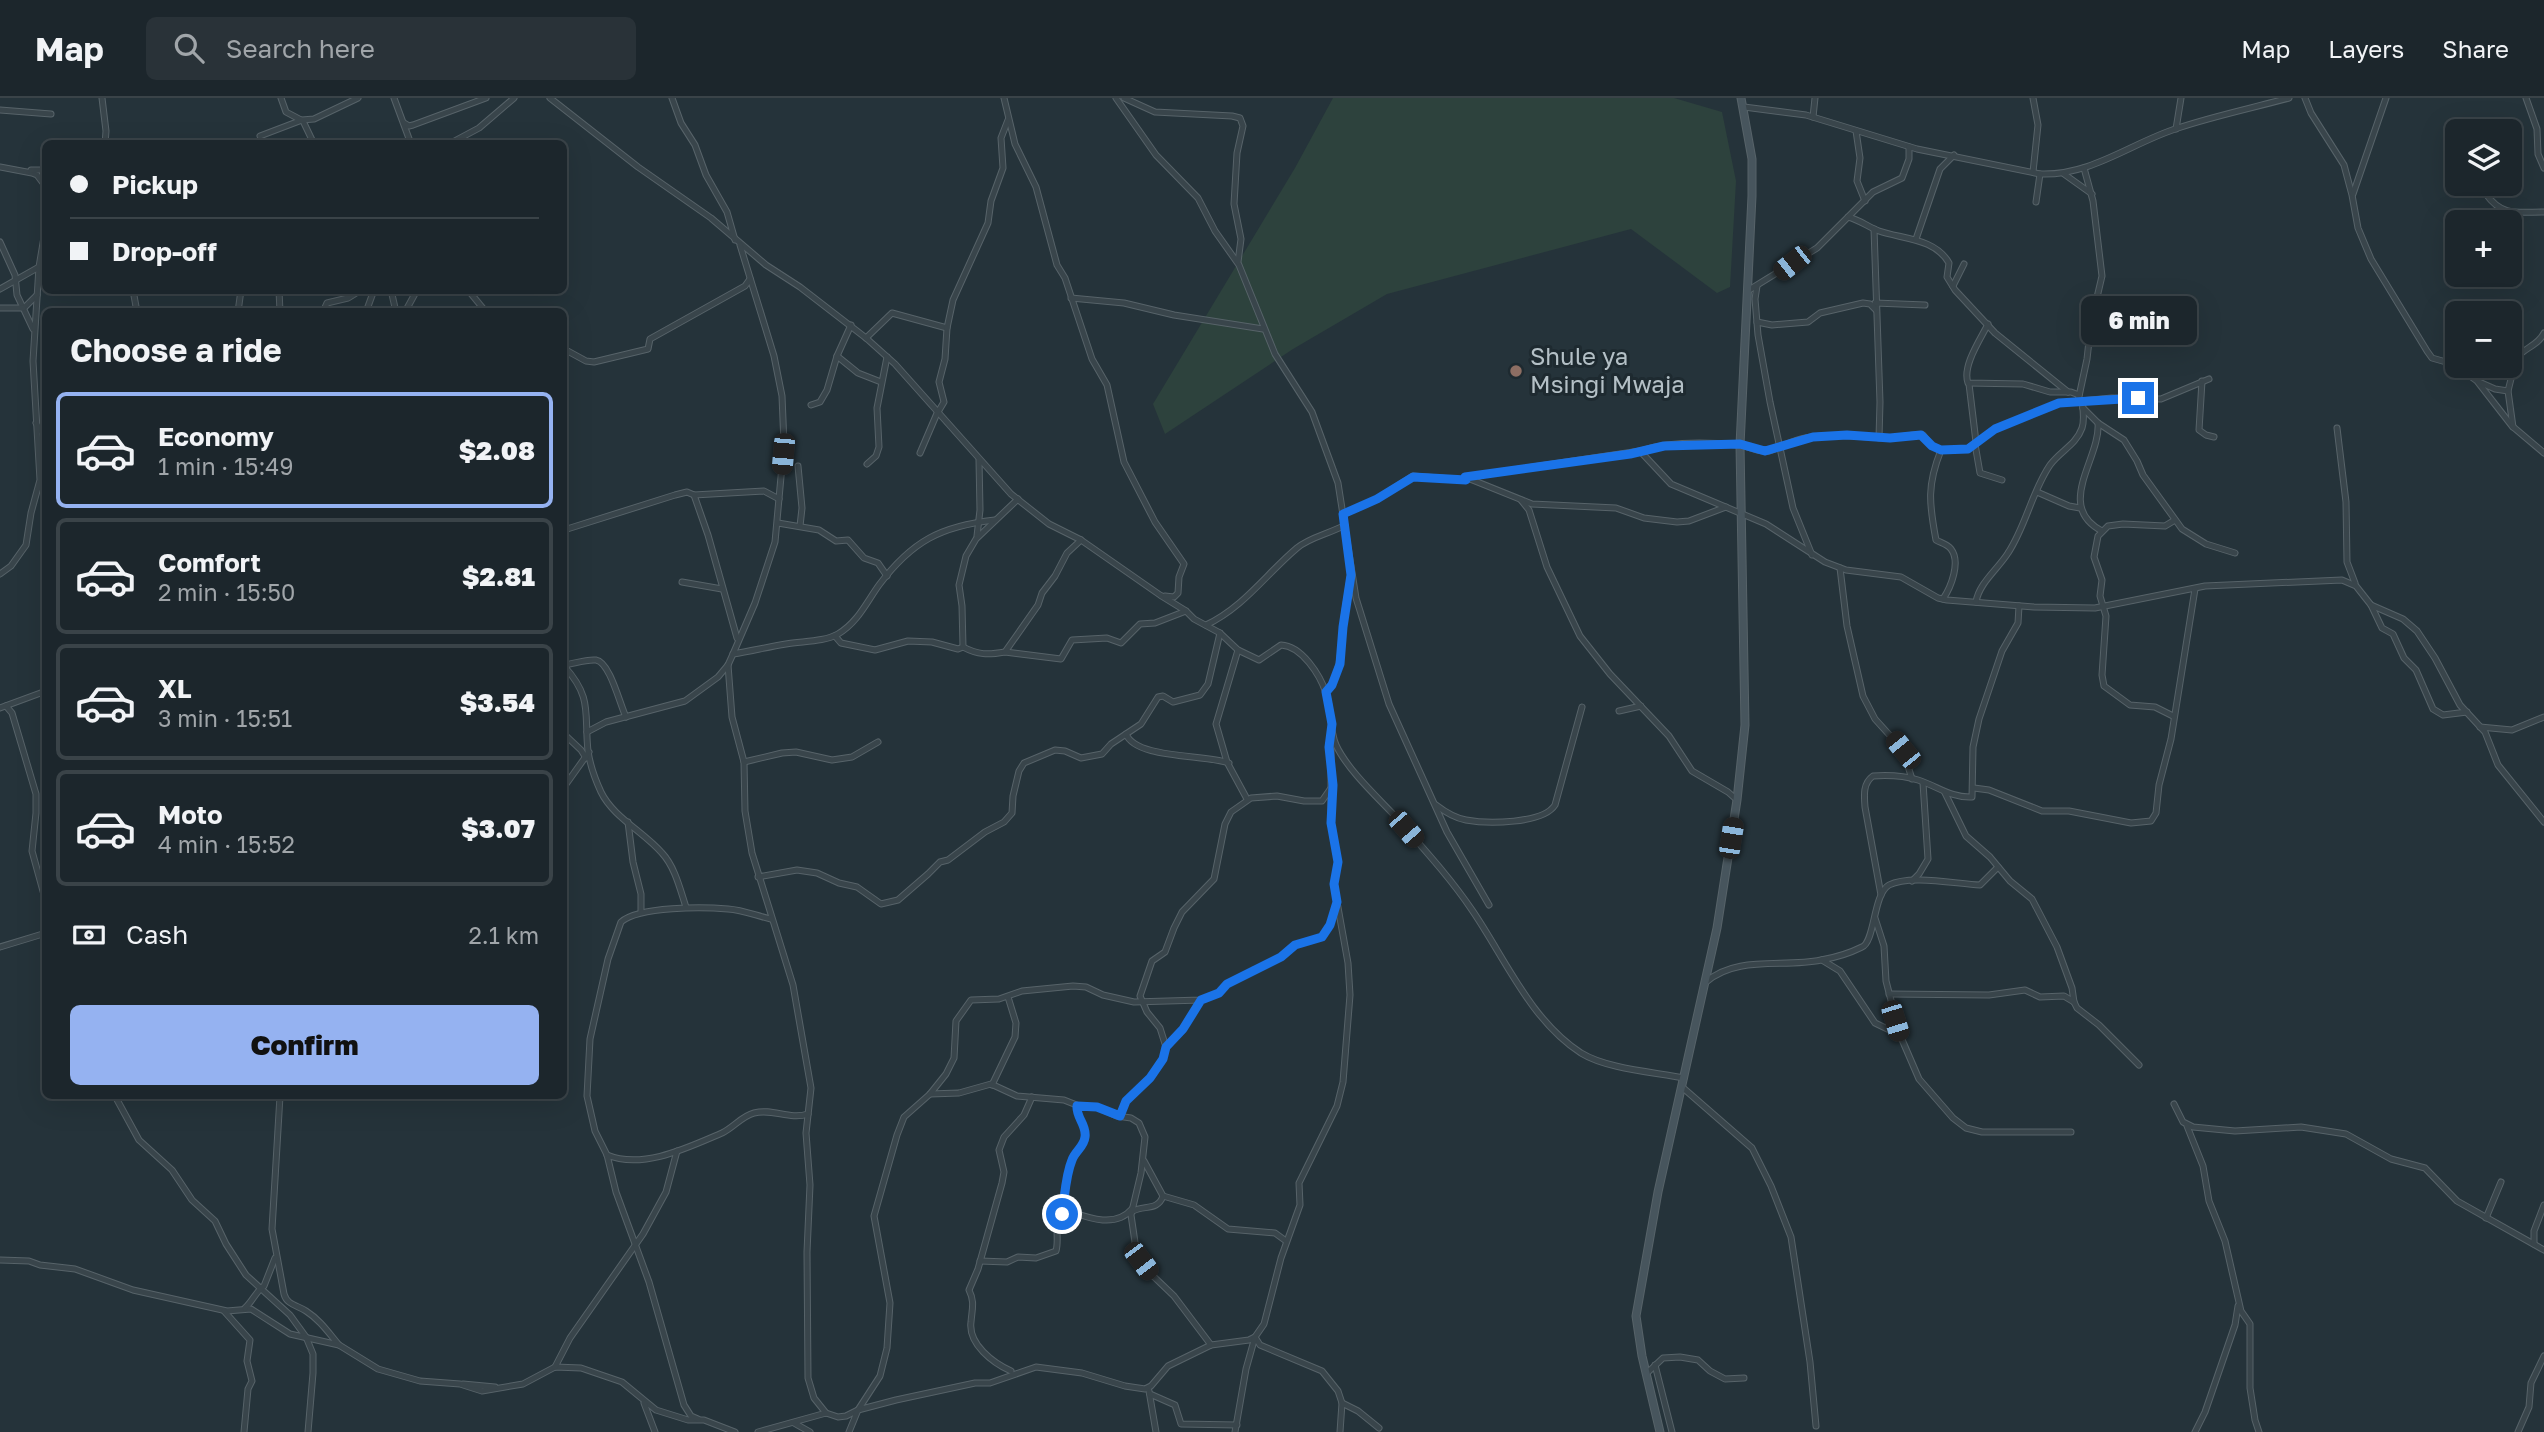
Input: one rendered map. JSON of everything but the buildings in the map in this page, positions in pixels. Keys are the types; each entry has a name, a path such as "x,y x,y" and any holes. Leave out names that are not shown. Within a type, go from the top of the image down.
{"main road":[{"path":"1660,1432 1637,1326 1638,1296 1658,1192 1717,928 1737,800 1745,725 1740,444 1749,290 1752,159 1741,98"}],"street":[{"path":"102,98 105,140"},
{"path":"281,98 286,112 302,120 312,140"},
{"path":"260,136 302,120 314,119 358,98"},
{"path":"394,98 410,140"},
{"path":"404,123 409,126 417,124 486,98"},
{"path":"456,140 478,128 514,98"},
{"path":"550,98 638,167 711,218 737,242 851,325 887,357 996,480 1049,524 1081,540 1194,619 1220,633 1238,650 1259,660 1281,645 1294,648 1315,672 1326,692 1336,743 1350,765 1463,897 1523,991 1562,1039 1582,1054 1606,1063 1684,1078"},
{"path":"587,732 606,722 685,701 718,677 728,665 755,603 769,563 778,523 784,444 782,396 767,332 727,212 706,175 695,145 681,123 671,98"},
{"path":"1004,98 1015,144 1036,187 1057,265 1065,278 1092,359 1108,388 1124,462 1155,522 1184,563 1177,595 1160,596"},
{"path":"1116,98 1156,155 1193,191 1215,231 1238,263 1275,354 1312,412 1336,474 1351,575 1389,704 1447,832 1489,905"},
{"path":"1124,98 1155,112 1240,118 1243,126 1237,152 1234,204 1241,239 1238,263"},
{"path":"1813,117 1815,98"},
{"path":"2033,98 2039,125 2036,202"},
{"path":"2176,129 2181,98"},
{"path":"1744,107 1793,112 1909,147 2036,173 2064,174 2128,152 2176,129 2288,98"},
{"path":"2305,98 2311,113 2344,165 2353,195 2358,228 2371,259 2427,351 2432,358 2455,365 2476,381 2508,391"},
{"path":"2353,195 2386,98"},
{"path":"2526,98 2537,129 2538,153 2544,168"},
{"path":"0,110 51,114"},
{"path":"920,453 944,402 939,382 945,359 947,328 956,292 988,223 991,201 1003,168 1001,138 1008,120"},
{"path":"1856,131 1860,158 1857,181 1865,201"},
{"path":"1749,290 1817,248 1878,189 1902,178 1909,159 1909,147"},
{"path":"1916,239 1940,169 1954,155"},
{"path":"0,167 37,174 42,181"},
{"path":"1976,602 1979,590 2008,554 2021,531 2052,463 2075,441 2084,416 2080,401 2091,323 2102,276 2092,194 2084,168"},
{"path":"27,171 42,170"},
{"path":"2064,174 2092,194"},
{"path":"2487,196 2501,210 2544,212"},
{"path":"1848,217 1860,220 1874,229 1916,239 1947,260 1947,277 1953,287 2000,338 2080,401 2098,423 2124,440 2143,475 2182,529 2206,544 2235,553"},
{"path":"1874,229 1879,438"},
{"path":"0,242 15,275 17,295 35,332"},
{"path":"0,289 42,264"},
{"path":"0,573 11,566 26,545 40,480 33,361 37,295 42,264"},
{"path":"1953,287 1964,264"},
{"path":"567,351 586,361 594,362 648,349 650,339 746,286 750,279"},
{"path":"1757,286 1756,322 1770,402 1793,508 1812,555"},
{"path":"325,308 328,302 354,294"},
{"path":"471,294 483,308"},
{"path":"0,308 23,308 37,295"},
{"path":"1071,298 1124,303 1174,315 1263,329"},
{"path":"1756,322 1772,325 1808,322 1818,314 1863,303 1876,306 1925,305"},
{"path":"866,338 892,313 947,328"},
{"path":"1988,324 1966,375 1980,474 2003,480"},
{"path":"811,405 817,404 823,398 851,325"},
{"path":"2513,428 2508,391 2516,356 2540,341 2544,333"},
{"path":"837,356 858,373 881,382"},
{"path":"867,464 876,456 879,447 877,408 887,357"},
{"path":"1465,477 1640,452 1664,446 1740,444 1761,451 1813,437 1847,435 1879,438 1921,435 1932,446 1941,450 1968,449 1995,429 2050,406 2126,398 2161,399 2210,379"},
{"path":"2202,381 2199,430 2214,437"},
{"path":"2476,381 2513,428 2544,453"},
{"path":"1969,384 2019,383 2050,392 2068,392"},
{"path":"36,422 42,432"},
{"path":"2098,423 2096,442 2083,476 2080,508 2090,523 2102,531"},
{"path":"2337,428 2346,502 2347,562 2359,591"},
{"path":"1941,450 1935,462 1929,489 1936,538 1949,546 1954,555 1952,579 1944,599"},
{"path":"1640,452 1671,484 1774,528 1812,555 1840,568 1901,577 1944,599 2069,609 2103,606 2217,585 2329,579 2350,583 2371,605 2382,628 2392,634 2404,658 2416,670 2433,709 2443,715 2467,712"},
{"path":"976,539 979,522 979,460"},
{"path":"798,466 802,508 800,526"},
{"path":"1343,514 1377,499 1413,477 1466,480 1465,477"},
{"path":"1465,477 1521,500 1547,506 1616,508 1644,518 1680,523 1726,507"},
{"path":"567,529 682,493 694,495 764,491 779,499"},
{"path":"2037,492 2080,508"},
{"path":"694,495 738,639"},
{"path":"963,647 959,585 966,556 976,539 1018,499"},
{"path":"1521,500 1529,510 1547,567 1574,627 1610,674 1669,736 1692,771 1737,800"},
{"path":"733,654 835,636 860,614 887,576 927,538 941,531 995,520"},
{"path":"2173,716 2155,707 2130,705 2104,686 2102,675 2106,626 2100,596 2102,580 2094,557 2095,544 2102,531 2111,524 2159,526 2175,520"},
{"path":"778,523 825,532 836,541 851,542 864,558 878,563 887,576"},
{"path":"1206,625 1220,619 1254,592 1298,547 1345,525"},
{"path":"1004,652 1034,611 1067,553 1081,540"},
{"path":"1840,568 1847,626 1863,695 1875,719 1903,750 1912,779"},
{"path":"1326,692 1332,685 1340,664 1351,575"},
{"path":"682,582 722,589"},
{"path":"1974,788 1989,790 2042,811 2064,810 2123,822 2149,823 2157,811 2159,785 2171,739 2195,589"},
{"path":"2371,605 2403,619 2417,631 2467,712 2488,737 2498,765 2544,822"},
{"path":"1705,982 1717,973 1733,968 1822,960 1865,946 1881,895 1872,854 1864,793 1872,776 1912,779 1945,793 1970,798 1974,788 1973,747 1979,719 2002,651 2018,622 2019,606"},
{"path":"835,636 841,643 875,650 908,640 932,642 958,649 963,647 986,655 1004,652 1061,659 1072,640 1107,638 1121,643 1140,624 1155,623 1186,611"},
{"path":"758,877 797,870 817,873 839,883 858,887 881,904 890,903 929,874 940,862 948,860 1003,822 1012,812 1019,768 1024,763 1055,750 1081,758 1097,756 1144,721 1159,696 1173,702 1200,695 1208,684 1220,633"},
{"path":"1238,650 1216,724 1229,763 1247,799"},
{"path":"567,665 595,660 603,663 626,718"},
{"path":"728,665 732,717 744,762 745,811 758,877 790,971 803,1055 811,1087 806,1142 810,1185 807,1252 808,1378 811,1393 826,1413 838,1417 911,1396 1000,1380 1036,1367 1082,1373 1149,1391 1175,1405 1181,1424 1237,1425"},
{"path":"567,669 574,677 586,705 587,755 603,797 667,859 686,907"},
{"path":"42,692 3,707 14,721 36,794 32,851 42,887"},
{"path":"1619,711 1641,706"},
{"path":"1434,803 1456,817 1479,821 1527,820 1548,813 1555,805 1583,707"},
{"path":"2480,727 2512,730 2544,717"},
{"path":"1235,1432 1246,1369 1255,1337 1264,1324 1286,1241 1300,1205 1298,1188 1310,1164 1314,1148 1337,1106 1343,1082 1350,995 1348,962 1334,884 1338,862 1331,823 1333,785 1329,747 1332,724"},
{"path":"1126,734 1132,743 1150,750 1194,755 1229,763"},
{"path":"567,737 587,755"},
{"path":"744,762 782,752 796,752 832,760 852,757 878,742"},
{"path":"567,784 587,755"},
{"path":"1912,881 1928,859 1923,783"},
{"path":"1166,1047 1160,1028 1152,1020 1140,996 1152,961 1165,952 1184,909 1201,895 1214,879 1227,818 1247,799 1277,796 1322,801 1333,785"},
{"path":"1945,793 1966,836 2010,881 2032,899 2056,947 2077,1008 2099,1025 2115,1044 2139,1065"},
{"path":"628,821 641,912"},
{"path":"1881,895 1890,885 1912,881 1980,885 1998,867"},
{"path":"849,1432 858,1410 880,1376 887,1348 890,1322 888,1283 876,1235 875,1212 900,1125 946,1074 954,1058 956,1021 973,998 991,999 1008,997 1022,991 1080,986 1104,995 1142,1003 1201,1000 1219,993 1227,984 1281,957 1295,945 1322,937 1330,925 1337,902"},
{"path":"688,1420 649,1282 616,1192 607,1155 595,1131 587,1097 590,1039 608,959 621,922 629,916 686,907 731,909 771,919"},
{"path":"1875,918 1885,951 1885,975 1900,1035 1919,1079 1953,1118 1966,1128 1982,1132 2071,1132"},
{"path":"0,947 42,934"},
{"path":"1822,960 1840,971 1875,1023 1900,1035"},
{"path":"1889,994 1989,995 2025,989 2040,997 2064,996 2074,1002"},
{"path":"992,1085 1015,1037 1016,1023 1008,997"},
{"path":"1117,1116 1122,1113 1126,1101 1150,1078 1163,1059 1166,1047 1183,1029 1201,1000"},
{"path":"930,1094 959,1093 992,1085 1012,1095 1064,1100 1077,1106 1097,1107 1117,1116 1132,1118 1145,1134 1143,1158 1132,1209 1134,1240 1141,1261 1174,1296 1211,1345"},
{"path":"1682,1087 1752,1148 1771,1186 1791,1237 1810,1362 1816,1426"},
{"path":"1011,1371 988,1356 972,1334 970,1327 974,1304 969,1290 980,1261 1004,1172 999,1150 1004,1137 1024,1115 1032,1097"},
{"path":"117,1099 139,1140 172,1170 192,1200 215,1221 246,1275 290,1315 306,1337 313,1354 307,1432"},
{"path":"280,1099 272,1228 286,1301 305,1310 322,1323 339,1345"},
{"path":"2174,1104 2204,1168 2208,1201 2225,1241 2241,1311 2250,1324 2250,1388 2259,1432"},
{"path":"980,1261 1007,1262 1018,1257 1036,1258 1053,1254 1057,1248 1062,1198 1071,1162 1085,1137 1077,1106"},
{"path":"607,1155 626,1160 677,1151 723,1132 750,1114 769,1111 793,1117 808,1114"},
{"path":"2186,1125 2235,1131 2301,1127 2346,1134 2392,1159 2425,1168 2457,1200 2544,1250"},
{"path":"555,1367 570,1338 636,1247 666,1192 677,1151"},
{"path":"1143,1158 1163,1196 1194,1205 1228,1229 1275,1233 1286,1241"},
{"path":"2486,1218 2501,1182"},
{"path":"1063,1209 1096,1220 1106,1220 1119,1218 1132,1209 1153,1207 1161,1202 1163,1196"},
{"path":"2534,1245 2534,1231 2544,1205"},
{"path":"245,1309 264,1286 276,1255"},
{"path":"0,1260 29,1261 75,1269 142,1292 227,1311 255,1311 290,1334 339,1345 372,1366 420,1381 460,1384 476,1390 523,1384 555,1367 581,1368 608,1376 630,1387 656,1410 688,1420 704,1420"},
{"path":"2195,1432 2205,1412 2235,1325 2239,1302"},
{"path":"222,1309 250,1340 247,1361 252,1381 248,1389 244,1432"},
{"path":"1156,1432 1149,1391 1168,1366 1211,1345 1255,1337"},
{"path":"1255,1337 1260,1345 1322,1371 1338,1391 1342,1403 1340,1432"},
{"path":"2518,1432 2529,1407 2531,1383 2544,1356"},
{"path":"1646,1374 1665,1357 1698,1360 1725,1379 1744,1378"},
{"path":"1655,1365 1672,1432"},
{"path":"643,1400 655,1432"},
{"path":"1342,1403 1358,1411 1379,1428"},
{"path":"686,1411 696,1419 735,1432"},
{"path":"758,1432 826,1413"},
{"path":"794,1423 810,1432"}],"green space":[{"path":"1333,98 1674,98 1722,112 1736,181 1730,287 1717,293 1631,229 1387,294 1293,349 1165,434 1153,404 1295,168"}],"place":[{"name":"Shule ya Msingi Mwaja","path":"1516,371"}],"route":[{"path":"1062,1214 1063,1195 1071,1162 1083,1145 1086,1133 1077,1114 1077,1106 1090,1105 1120,1116 1126,1101 1150,1078 1163,1059 1166,1047 1183,1029 1201,1000 1219,993 1227,984 1281,957 1295,945 1322,937 1330,925 1337,902 1334,884 1338,862 1331,823 1333,785 1329,747 1332,724 1326,692 1332,685 1340,664 1351,575 1343,514 1377,499 1413,477 1466,480 1465,477 1482,477 1506,470 1630,454 1664,446 1740,444 1768,451 1794,440 1847,435 1890,438 1921,435 1926,437 1932,446 1941,450 1964,450 1971,448 1995,429 2059,403 2138,398"}]}
